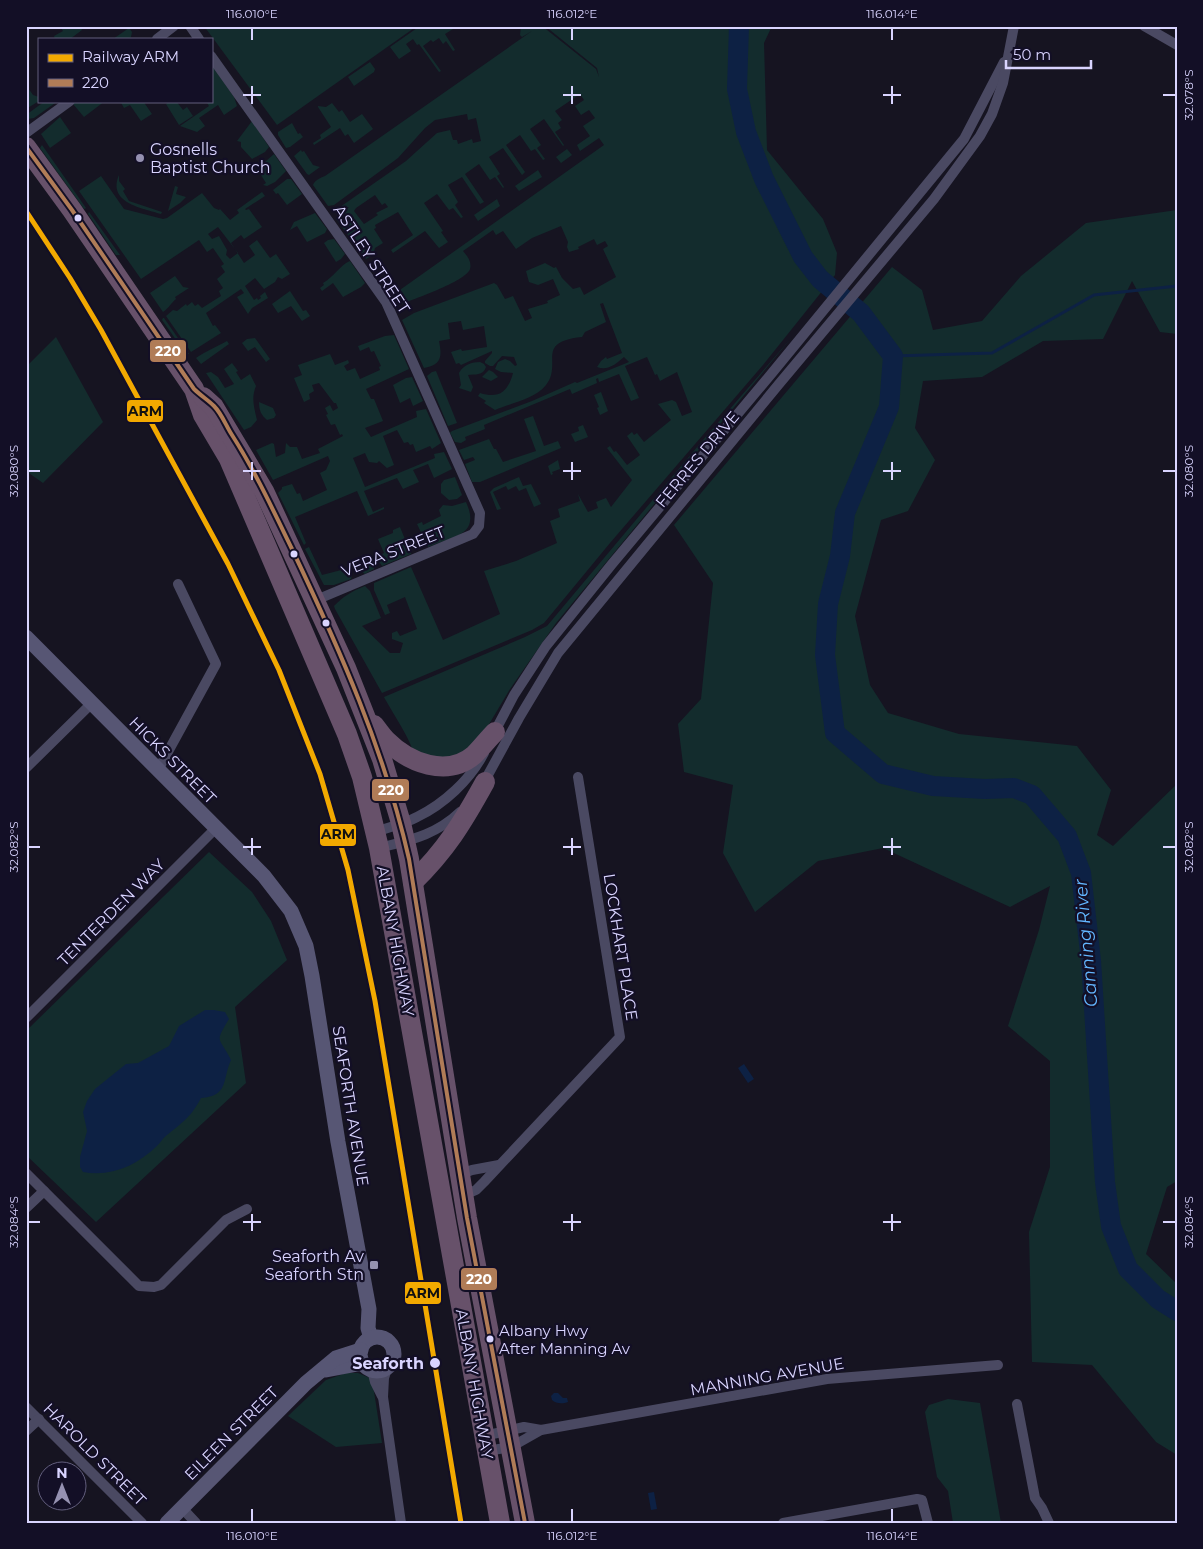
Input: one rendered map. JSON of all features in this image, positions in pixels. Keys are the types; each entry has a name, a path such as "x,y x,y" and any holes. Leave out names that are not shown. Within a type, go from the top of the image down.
{"highway":[{"name":"ALBANY HIGHWAY","path":"26,147 72,210 194,389 214,407 247,461 264,491 316,600 364,711 382,759 403,832 413,882 464,1196 525,1523"},
{"name":"ALBANY HIGHWAY","path":"194,389 203,415 229,459 347,734 362,777 378,840 500,1523"},
{"path":"364,711 386,740 404,754 435,768 453,766 473,756 495,732"},
{"path":"413,882 448,844 485,782"}],"street":[{"path":"158,38 174,26"},
{"path":"190,26 198,38"},
{"name":"FERRES DRIVE","path":"378,840 403,832 430,833 447,824 461,811 485,782 519,718 558,653 934,199 980,136 992,114 1003,83 1014,26"},
{"path":"1144,26 1177,45"},
{"name":"FERRES DRIVE","path":"378,840 403,832 418,817 453,793 478,765 514,695 546,646 923,190 971,128 1008,55"},
{"name":"ASTLEY STREET","path":"212,57 386,302 480,513 479,526"},
{"path":"26,133 69,102"},
{"name":"VERA STREET","path":"316,600 473,534 479,526"},
{"path":"158,770 216,664 178,584"},
{"name":"HICKS STREET","path":"26,637 264,876 291,911"},
{"path":"26,768 91,704"},
{"name":"LOCKHART PLACE","path":"442,1201 464,1196 476,1190 620,1037 578,777"},
{"name":"TENTERDEN WAY","path":"26,1018 216,828"},
{"name":"SEAFORTH AVENUE","path":"291,911 306,946 312,976 338,1142 369,1309 376,1325 387,1340"},
{"path":"438,1181 472,1170 499,1165"},
{"path":"26,1173 139,1286 161,1285 226,1220 247,1210"},
{"path":"26,1208 44,1190"},
{"name":"SEAFORTH AVENUE","path":"369,1309 367,1355 375,1382 383,1397"},
{"path":"379,1337 387,1340 393,1348 394,1358 388,1366 378,1370 367,1355 379,1337"},
{"name":"EILEEN STREET","path":"167,1523 306,1383 336,1358 367,1355"},
{"name":"MANNING AVENUE","path":"486,1444 542,1430 827,1379 998,1365"},
{"name":"SEAFORTH AVENUE","path":"388,1366 384,1378 383,1397 401,1523"},
{"path":"1017,1404 1034,1498 1042,1508 1049,1523"},
{"name":"HAROLD STREET","path":"26,1407 142,1523"},
{"path":"26,1431 39,1419"},
{"name":"MANNING AVENUE","path":"486,1444 509,1439 524,1427 542,1430"},
{"path":"783,1523 917,1499 922,1500 924,1504 928,1523"},
{"path":"182,1508 196,1523"}],"green space":[{"path":"60,26 80,26 82,30 71,38 55,38 54,36 63,31"},
{"path":"204,26 417,26 277,125"},
{"path":"420,26 452,26 453,29 445,34 455,50 453,51 446,41 443,44 439,38 433,42 431,40 423,46 441,71 439,72 419,44 417,45 413,39 406,44 411,51 399,59 390,47"},
{"path":"521,26 542,26 596,69 599,77 597,68 545,26 772,26 764,43 767,150 823,219 837,253 835,275 763,365 544,623 532,630 382,693 335,609 334,606 338,602 348,594 365,586 370,591 381,618 362,626 390,653 400,653 403,643 392,639 392,633 397,631 400,636 417,629 405,597 387,605 390,613 385,615 374,590 374,583 411,567 443,640 500,614 484,571 516,561 557,543 550,521 560,517 558,509 580,501 578,494 588,512 598,508 596,502 606,498 611,507 632,480 607,448 610,446 614,452 616,451 627,465 640,455 627,436 632,432 634,435 637,433 644,442 671,420 658,404 672,400 676,402 682,416 692,412 677,372 660,381 657,374 655,375 647,357 625,366 639,398 631,401 619,374 599,382 598,378 596,379 597,383 572,394 570,389 484,425 485,429 465,437 466,440 461,443 455,442 450,433 629,362 624,357 608,367 597,367 606,357 607,359 622,353 603,303 600,304 606,322 585,332 582,337 567,340 554,349 552,369 546,385 536,394 495,410 484,403 486,401 478,396 480,393 487,395 497,394 505,389 513,373 501,372 495,369 498,362 505,359 515,366 517,365 514,357 502,356 493,366 490,366 485,361 492,351 461,365 459,363 456,364 451,352 461,349 462,351 487,347 484,326 463,330 461,321 448,323 450,339 439,341 439,359 434,365 424,368 402,320 414,313 494,283 505,299 513,296 525,321 532,318 528,309 548,303 547,301 560,295 553,279 538,285 529,282 526,271 545,263 554,268 556,267 562,278 573,289 580,287 584,295 616,277 603,249 608,246 605,241 597,245 594,239 578,247 579,249 569,252 568,242 561,226 532,238 516,249 503,231 496,235 493,230 463,251 469,259 470,269 459,279 449,285 396,306 390,297 604,145 599,138 580,151 577,145 590,136 583,126 595,118 589,110 581,115 575,106 584,100 580,94 555,111 562,120 558,123 561,128 555,132 563,146 544,119 530,129 541,145 537,148 545,159 543,160 535,149 531,151 520,135 506,145 525,172 522,175 503,148 489,157 500,174 497,176 503,188 495,177 490,180 479,164 465,174 484,202 480,204 462,177 448,185 458,202 455,205 463,217 461,218 453,208 449,210 437,194 424,203 443,231 441,232 448,242 439,248 425,231 393,253 391,250 413,235 398,212 375,225 376,228 374,229 383,243 375,248 373,255 366,259 336,219 349,207 340,207 406,161 437,133 450,130 453,140 457,140 458,144 472,139 473,143 481,141 476,118 468,120 467,114 435,120 425,128 398,158 334,205 328,206 313,185 318,179 325,176 532,31 522,37 520,35","holes":["375,195 382,205 385,203 388,207 376,213 378,215 364,224 354,211"]},
{"path":"129,28 132,32 130,38 114,38"},
{"path":"370,62 375,69 374,72 354,86 348,77"},
{"path":"212,65 234,97 237,106 224,115 218,105 199,118 205,126 197,132 180,126 209,106 207,102 212,102"},
{"path":"26,85 33,95 38,97 38,102 26,109"},
{"path":"44,102 57,102 34,118 28,119 26,115"},
{"path":"76,102 104,102 84,117 73,104"},
{"path":"121,102 144,102 152,114 141,121 130,105 124,108"},
{"path":"177,102 183,110 187,107 193,116 179,125 166,104"},
{"path":"332,103 339,112 342,110 350,122 362,114 373,129 354,143 348,134 345,136 340,128 314,145 313,143 321,138 320,135 331,127 318,106 326,107"},
{"path":"60,117 71,133 50,148 41,134"},
{"path":"252,121 269,147 265,152 252,159 241,147 241,142 237,141"},
{"path":"292,123 298,134 300,133 303,137 286,148 278,132"},
{"path":"42,145 86,208 84,209 40,148"},
{"path":"567,149 572,155 561,163 556,157"},
{"path":"301,150 302,152 304,151 313,165 320,167 309,175 294,156"},
{"path":"274,154 286,171 275,182 267,186 263,185 266,183 257,169"},
{"path":"538,170 542,177 519,191 515,186"},
{"path":"119,175 119,181 125,189 123,191 129,201 162,212 161,214 128,203 122,198 118,192"},
{"path":"101,176 124,209 163,219 202,193 214,208 220,209 230,220 239,213 237,210 262,192 265,196 245,209 249,209 262,227 244,239 241,235 231,243 235,249 218,227 208,234 212,239 219,236 227,250 226,255 230,259 238,253 244,263 255,255 249,246 257,240 270,258 276,254 290,274 282,279 278,277 275,282 264,289 255,278 245,286 254,300 261,298 260,296 265,292 268,298 252,308 248,314 237,297 244,293 241,289 206,313 213,326 215,325 221,333 191,352 166,316 173,310 177,311 192,302 195,306 198,304 202,308 221,296 219,291 223,288 217,279 225,272 221,266 224,264 213,248 207,252 199,240 141,279 79,191"},
{"path":"287,179 291,179 302,194 287,205 278,193 276,194 273,190"},
{"path":"175,186 178,187 176,194 186,197 168,211"},
{"path":"497,199 500,206 478,221 474,215"},
{"path":"1177,210 1177,334 1160,332 1132,281 1103,339 1043,341 982,377 923,381 915,428 935,460 908,511 881,520 855,616 870,685 888,713 959,734 1077,746 1111,790 1097,835 1113,846 1177,784 1177,1181 1167,1187 1146,1254 1177,1284 1177,1455 1156,1442 1092,1365 1032,1362 1029,1232 1050,1167 1050,1061 1008,1026 1039,930 1050,886 1010,907 883,848 818,861 755,912 723,853 733,785 684,772 678,724 701,699 713,583 674,525 892,267 922,290 933,330 982,321 1021,276 1086,223"},
{"path":"89,212 120,255 116,255 88,214"},
{"path":"315,213 327,229 325,233 307,242 297,226 290,230 294,222"},
{"path":"334,239 345,254 336,262 324,243"},
{"path":"350,261 365,283 343,297 333,283 322,291 320,288 324,285 323,283"},
{"path":"175,276 183,287 189,288 175,297 176,299 163,312 150,293"},
{"path":"290,291 303,311 306,310 310,316 302,321 291,306 278,313 272,304"},
{"path":"163,318 189,354 186,354 162,320"},
{"path":"394,335 409,369 366,389 371,399 374,399 383,421 365,428 371,437 417,417 416,411 426,409 441,443 432,449 430,446 416,452 413,444 404,443 397,430 383,436 394,465 387,468 379,461 377,463 369,462 365,453 353,458 365,487 435,458 434,454 444,452 452,469 434,478 428,464 413,470 419,482 403,489 397,478 364,491 373,512 384,507 384,509 368,516 357,491 295,517 306,543 304,545 278,493 282,487 292,484 297,494 300,493 303,501 327,490 320,473 326,470 330,461 328,456 273,480 256,450 272,443 274,444 276,457 285,453 286,443 290,447 297,447 302,459 320,453 318,449 343,436 342,434 340,435 335,424 331,425 326,415 328,414 325,408 330,405 333,411 338,408 336,403 334,403 319,383 312,385 314,391 309,394 310,399 304,402 294,378 302,375 298,365 330,354 335,365 348,360 349,363 344,366 347,371 355,368 360,379 380,370 379,367 381,366 374,351 371,352 369,347 360,351 358,346 385,336"},
{"path":"56,337 103,422 43,483 26,471 26,367"},
{"path":"792,337 556,623 510,689 479,741 452,762 413,753 406,734 384,697 547,626"},
{"path":"255,338 270,359 266,362 255,347 248,351 242,343 247,339"},
{"path":"227,341 229,344 201,364 196,358 207,351"},
{"path":"480,362 486,367 485,370 478,374 468,375 473,387 471,392 459,388 461,385 459,373 461,370 468,364"},
{"path":"232,363 238,371 236,372 241,380 250,374 256,386 253,399 257,420 251,427 244,430 206,373 211,372 218,377 225,388 234,384 224,369"},
{"path":"489,370 498,377 491,381 482,377"},
{"path":"436,371 457,423 448,426 427,376"},
{"path":"412,377 423,401 413,406 410,398 400,403 393,385"},
{"path":"601,392 608,411 600,415 594,395"},
{"path":"259,402 273,408 276,415 274,418 267,420 265,418 259,407"},
{"path":"533,416 544,446 558,441 561,448 480,482 472,482 465,464 475,460 473,457 464,460 459,450 489,439 503,462 536,451 524,419"},
{"path":"583,425 588,437 575,442 571,434 579,431 578,427"},
{"path":"558,460 560,469 552,472 553,474 551,475 548,466"},
{"path":"455,477 462,495 457,499 449,500 441,493 441,484 444,480"},
{"path":"519,477 523,486 531,484 541,504 534,507 526,488 519,491 516,486 508,490 506,486 493,492 501,509 497,510 490,492 494,488"},
{"path":"466,502 470,513 470,521 467,528 455,537 428,547 417,524 422,522 423,525 441,516 439,510 443,505 452,506"},
{"path":"400,527 411,554 382,566 376,557 384,553 378,539 393,533 393,530"},
{"path":"309,547 322,575 349,568 352,575 351,579 334,585 324,585 305,549"},
{"path":"370,560 373,563 374,569 365,574 361,571 359,565"},
{"path":"209,852 252,892 271,921 287,960 235,1007 246,1083 96,1222 26,1155 26,1031"},
{"path":"346,1373 358,1373 372,1379 382,1443 336,1447 288,1416 326,1380"},
{"path":"948,1399 980,1403 1001,1523 953,1523 948,1491 937,1477 925,1412 929,1405"}],"water":[{"path":"205,1010 225,1012 229,1019 221,1033 220,1040 231,1060 220,1090 210,1097 201,1098 186,1119 141,1159 113,1171 103,1173 83,1172 80,1167 80,1157 87,1131 83,1112 87,1101 95,1089 126,1064 138,1063 169,1046 179,1026"},
{"path":"744,1064 754,1079 748,1083 738,1068"},
{"path":"554,1393 567,1398 568,1402 560,1403 552,1400 551,1396"},
{"path":"654,1492 657,1509 651,1510 648,1493"}],"waterway":[{"name":"Canning River","path":"739,26 737,89 746,132 764,179 803,257 820,279 861,313 893,356 889,407 845,513 840,556 828,604 825,655 835,733 883,774 933,786 985,789 1014,788 1032,795 1067,836 1081,873 1091,961 1105,1182 1111,1226 1128,1269 1158,1299 1177,1311"},
{"path":"893,356 992,353 1094,295 1177,286"}],"rail line":[{"name":"ARM","path":"26,211 70,278 101,330 228,564 279,670 320,774 348,870 375,1001 461,1523"}],"transit line":[{"name":"220","path":"26,147 72,210 194,389 214,406 222,416 271,505 292,549 344,662 374,739 399,818 409,859 467,1218 525,1523"}],"place":[{"name":"Gosnells Baptist Church","path":"140,158"},
{"name":"Seaforth Av Seaforth Stn","path":"374,1265"},
{"name":"Albany Hwy After Manning Av","path":"490,1339"},
{"name":"Seaforth","path":"435,1363"}]}
